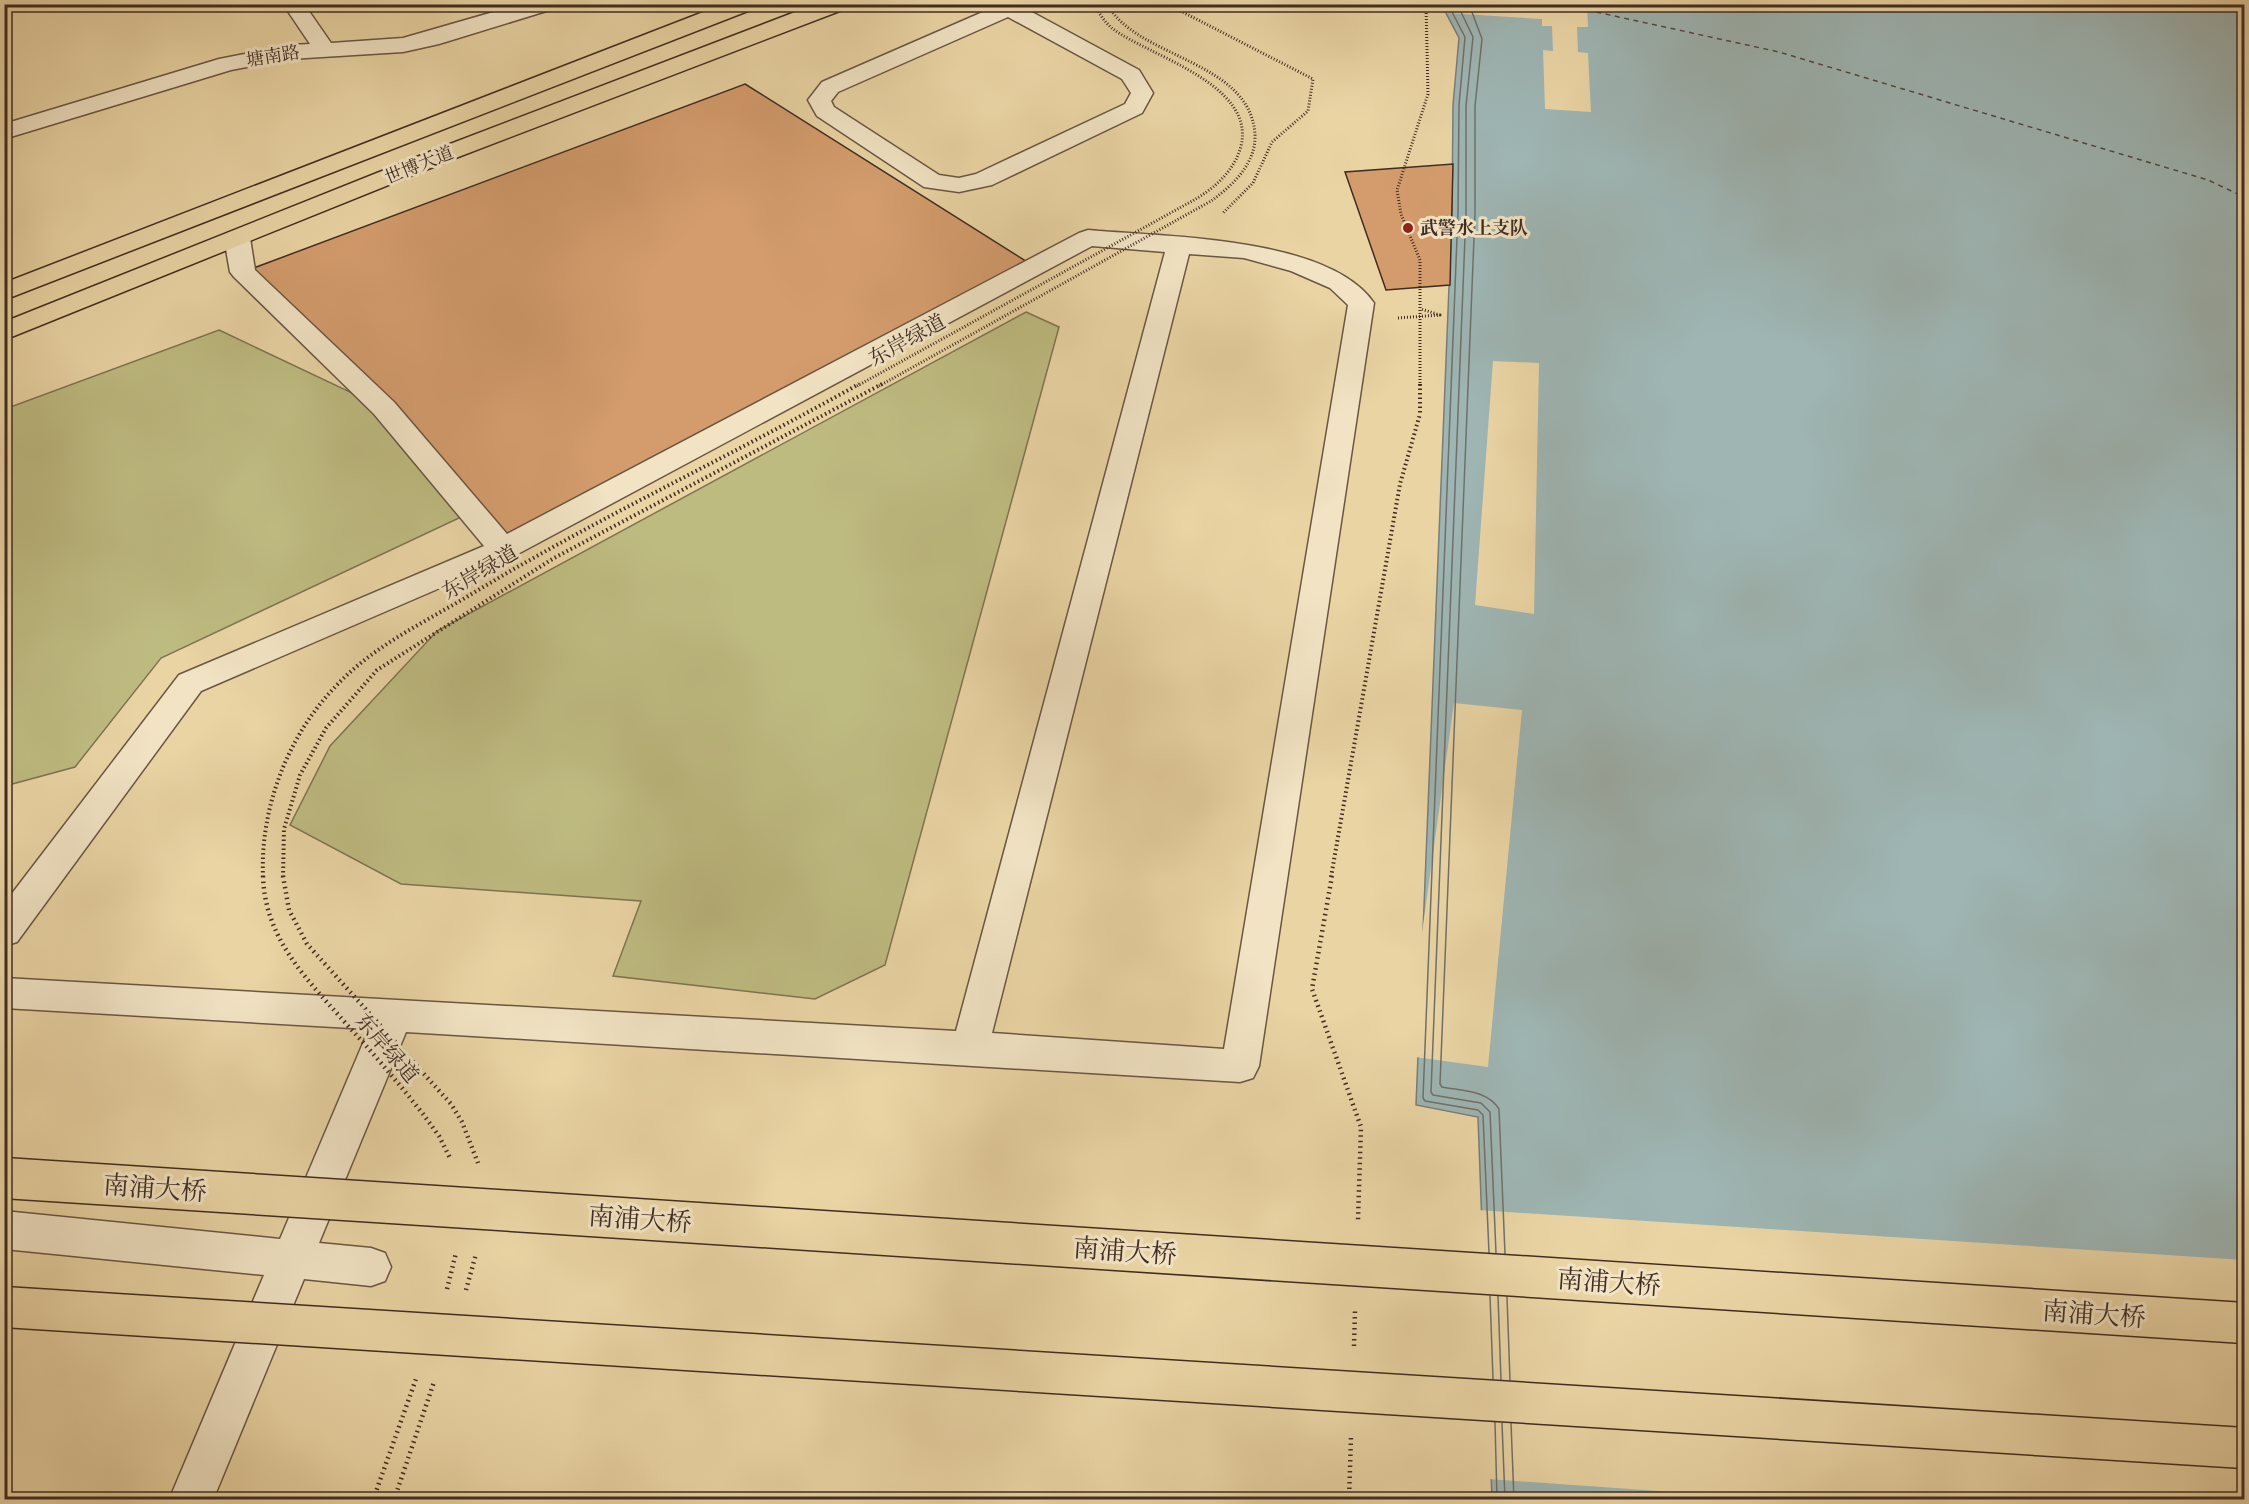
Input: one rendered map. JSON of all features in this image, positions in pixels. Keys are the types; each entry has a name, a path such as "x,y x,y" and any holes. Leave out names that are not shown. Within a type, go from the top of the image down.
{"main road":[{"name":"世博大道","path":"4,292 745,4"},
{"name":"世博大道","path":"4,332 445,154 837,4"},
{"name":"南浦大桥","path":"4,1178 2244,1323"},
{"path":"4,1307 2244,1448"}],"street":[{"path":"293,4 324,49"},
{"name":"塘南路","path":"4,132 227,64 259,57 324,49 403,45 545,4"},
{"path":"1004,7 1131,75 1142,93 1134,108 982,180 959,185 933,183 825,111 819,100 830,87 1004,7"},
{"path":"237,238 243,272 384,408 503,549"},
{"path":"4,932 190,683 503,549 1088,238 1245,251 1300,266 1339,283 1361,303 1240,1066 970,1048 4,993"},
{"path":"970,1048 1179,245"},
{"path":"191,1500 394,1015"},
{"path":"4,1230 371,1267"}],"path":[{"name":"东岸绿道","path":"453,1165 450,1154 434,1127 376,1056 295,966 280,945 270,922 263,897 262,858 266,824 274,793 295,744 334,688 372,653 515,567 620,510 719,461 1136,232 1213,187 1231,168 1243,137 1240,122 1233,107 1205,80 1113,29 1102,18 1094,4"},
{"path":"480,1168 471,1141 451,1104 309,948 290,912 282,874 284,836 292,797 318,741 355,693 377,670 554,558 830,413 1211,201 1229,188 1243,172 1255,143 1254,121 1245,104 1218,77 1130,29 1113,15 1107,4"},
{"path":"1167,4 1313,79 1308,111 1272,142 1253,183 1214,223 1179,245"},
{"path":"1397,4 1587,10"},
{"path":"1357,1232 1360,1127 1312,988 1400,484 1419,414 1420,260 1401,214 1397,190 1428,94 1426,4"},
{"path":"1399,319 1440,315 1421,309"},
{"path":"446,1294 458,1243"},
{"path":"464,1295 478,1245"},
{"path":"1354,1348 1355,1301"},
{"path":"374,1500 417,1374"},
{"path":"394,1500 435,1380"},
{"path":"1349,1500 1351,1430"}],"shaded area":[{"path":"1026,312 1059,327 885,965 815,999 613,976 641,901 401,884 290,825 330,746 437,631"},
{"path":"219,330 384,408 476,510 161,658 75,767 5,786 5,409"}],"water":[{"path":"1447,5 2244,5 2244,1499 1492,1499 1478,1117 1416,1105 1452,212 1453,105 1459,38 1446,13"}],"pier":[{"path":"1447,5 1587,5 1588,27 1577,27 1578,52 1588,53 1591,112 1545,109 1543,50 1553,51 1552,26 1542,26 1542,19 1446,13"},
{"path":"1493,361 1539,363 1534,614 1475,605"},
{"path":"1454,703 1522,710 1488,1067 1415,1057 1420,947"},
{"path":"1478,1210 2244,1260 2244,1499 1772,1499 1488,1479"}],"building":[{"path":"745,84 1032,265 512,538 476,510 243,272"},
{"name":"武警水上支队","path":"1453,164 1450,285 1386,290 1345,172"}],"ferry route":[{"path":"1587,10 1779,52 2208,180 2244,197"}],"place":[{"name":"武警水上支队","path":"1408,228"}]}
